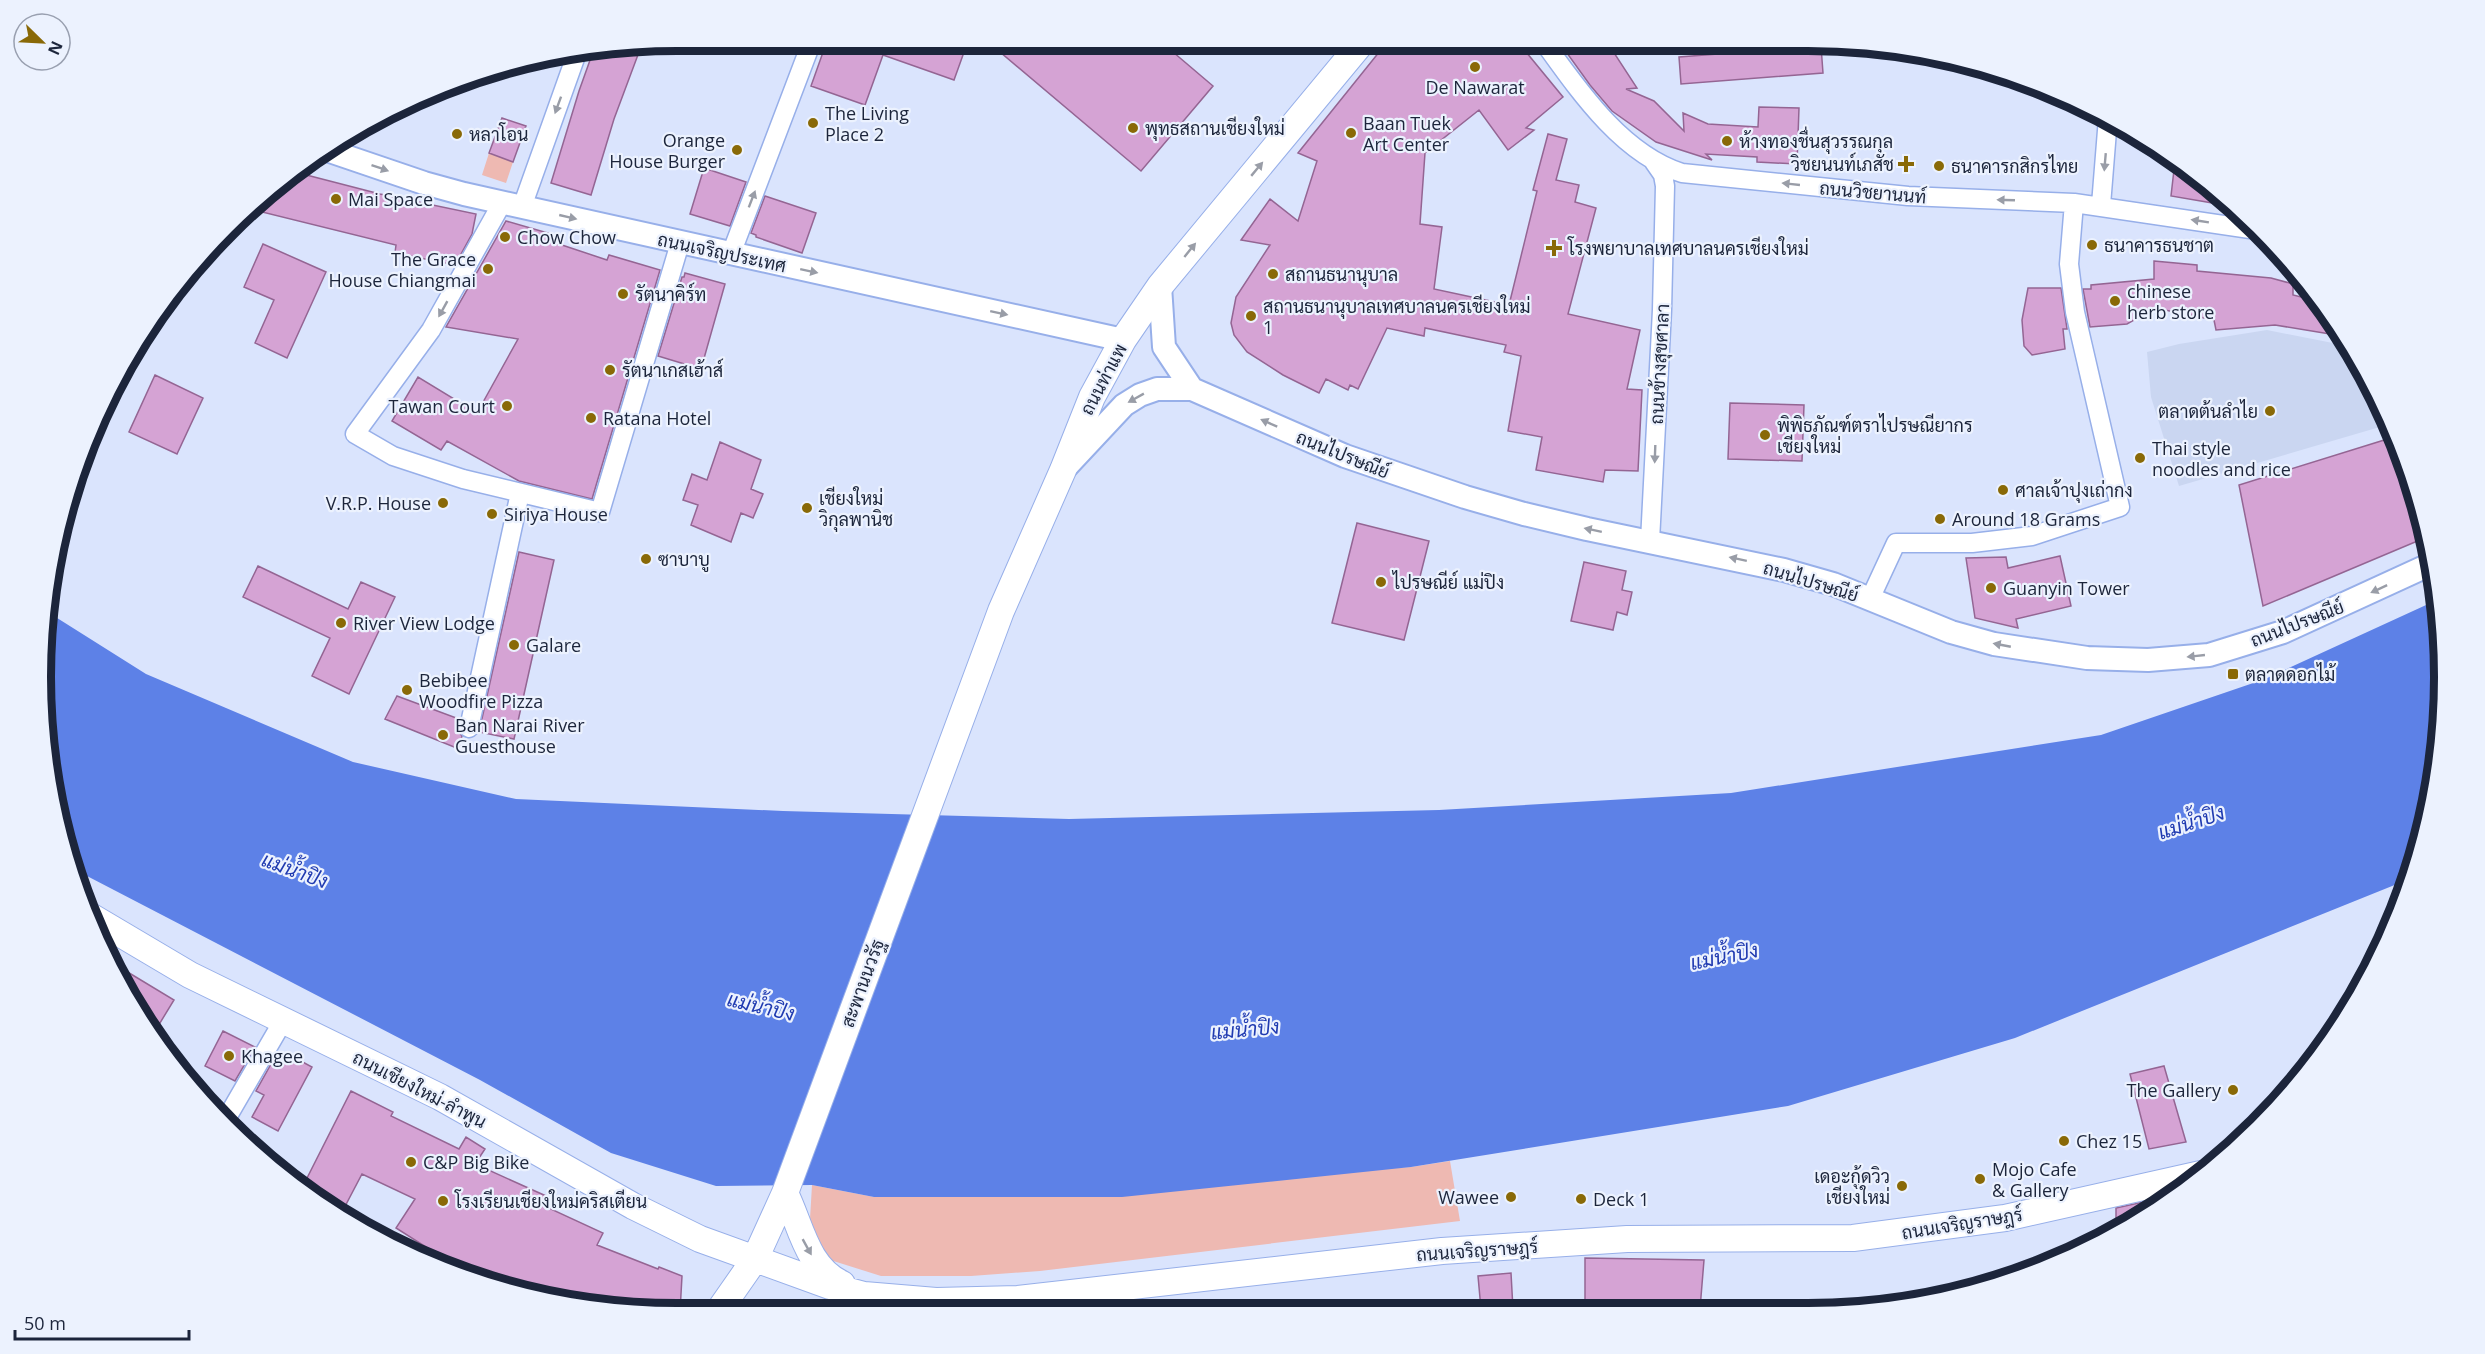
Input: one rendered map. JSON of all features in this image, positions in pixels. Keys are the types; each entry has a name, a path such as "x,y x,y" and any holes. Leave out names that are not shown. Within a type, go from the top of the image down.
{"main road":[{"name":"ถนนท่าแพ","path":"940,774 1000,611 1063,470 1083,415 1123,340 1160,286 1355,51"},
{"name":"สะพานนวรัฐ","path":"724,1303 755,1259 784,1193 940,774"},
{"name":"ถนนเชียงใหม่-ลำพูน","path":"102,923 190,975 440,1097 633,1206 700,1239 755,1259"},
{"name":"ถนนเจริญราษฎร์","path":"755,1259 830,1286 864,1294 936,1301 1018,1299 1442,1251 1627,1239 1852,1238 2005,1218 2183,1178"},
{"path":"784,1193 794,1211 806,1245 819,1267 837,1282 864,1294"}],"street":[{"path":"731,254 808,51"},
{"name":"ถนนวิชยานนท์","path":"1550,51 1602,119 1654,162 1682,173 1908,196 2101,205 2244,228"},
{"path":"574,60 512,205 431,330 355,434 393,456 463,479 600,512 680,243"},
{"path":"2101,205 2107,128"},
{"name":"ถนนเจริญประเทศ","path":"336,153 424,183 512,205 1123,340"},
{"path":"1654,162 1663,175 1665,186"},
{"path":"1665,186 1676,175 1682,173"},
{"name":"ถนนข้างสุขศาลา","path":"1650,541 1662,310 1665,186"},
{"path":"1870,599 1896,543 1972,543 2032,536 2120,507 2075,312 2069,264 2074,203"},
{"path":"1160,286 1164,347 1192,389"},
{"name":"ถนนไปรษณีย์","path":"1063,470 1124,405 1156,389 1192,389 1345,456 1409,480 1524,514 1784,570 1833,584 1951,632 1994,644 2087,658 2148,660 2209,655 2283,632 2424,567"},
{"path":"469,728 520,493"},
{"path":"229,1115 283,1021"}],"shaded area":[{"path":"489,153 513,162 506,183 482,175"},
{"name":"ตลาดต้นลำไย","path":"2267,330 2337,344 2381,427 2179,486 2151,397 2147,352 2179,344"},
{"path":"1450,1161 1460,1221 1040,1271 971,1276 881,1276 808,1253 812,1185 874,1197 1411,1167"}],"water":[{"name":"แม่น้ำปิง","path":"2430,603 2434,677 2429,759 2413,839 2399,883 2015,1038 1788,1106 1411,1167 1122,1197 874,1197 812,1185 716,1186 611,1153 480,1080 87,876 82,873 63,799 56,759 51,677 54,616 146,674 353,762 516,799 783,811 1069,819 1439,810 1731,793 2101,735 2265,679"}],"building":[{"path":"823,51 964,51 954,80 883,55 865,105 811,86"},
{"name":"พุทธสถานเชียงใหม่","path":"999,51 1172,51 1213,86 1141,171"},
{"path":"1380,51 1525,51 1563,97 1526,128 1534,130 1508,150 1479,110 1425,153 1420,224 1442,227 1434,289 1509,305 1537,191 1533,190 1548,134 1567,139 1556,180 1579,185 1575,202 1596,208 1568,314 1640,330 1627,389 1642,390 1638,471 1605,470 1603,482 1536,470 1542,437 1508,431 1521,356 1504,352 1506,345 1425,328 1424,336 1387,328 1358,389 1350,385 1348,390 1326,379 1319,393 1283,375 1247,352 1234,335 1231,323 1236,297 1270,245 1241,240 1270,199 1298,221 1317,161 1298,153"},
{"path":"1565,51 1613,51 1637,88 1626,89 1654,101 1684,131 1683,113 1708,124 1758,127 1759,107 1799,108 1797,164 1757,162 1757,157 1706,154 1712,160 1656,142 1612,111"},
{"path":"1756,51 1821,51 1823,73 1681,84 1679,57"},
{"path":"639,52 614,119 591,195 551,183 591,57"},
{"path":"502,118 526,126 513,162 489,153"},
{"path":"704,168 746,182 730,226 690,214"},
{"path":"2174,170 2219,204 2171,196"},
{"path":"304,174 380,194 476,214 472,234 455,265 395,253 396,245 259,211"},
{"path":"765,196 816,213 802,253 756,237 751,233"},
{"path":"506,221 551,234 547,240 607,260 609,255 660,270 592,499 519,481 447,441 441,450 392,421 418,377 477,413 518,339 446,327"},
{"path":"263,244 326,272 287,358 255,343 274,300 244,287"},
{"path":"2154,261 2197,265 2197,271 2271,278 2293,284 2293,295 2307,298 2331,334 2275,325 2216,330 2214,320 2155,308 2127,324 2090,327 2083,289 2091,289 2091,285 2154,279"},
{"path":"685,273 725,284 701,369 658,356"},
{"path":"2028,288 2061,288 2067,329 2063,329 2065,349 2032,355 2024,346 2022,320"},
{"path":"155,375 203,398 177,454 129,432"},
{"path":"1730,403 1804,405 1802,461 1728,459"},
{"path":"2387,439 2401,476 2419,540 2263,606 2239,485"},
{"path":"720,442 761,460 751,489 763,494 753,518 741,513 731,542 691,525 698,505 683,500 692,474 707,480"},
{"name":"ไปรษณีย์ แม่ปิง","path":"1357,523 1429,541 1404,640 1332,623"},
{"name":"Galare","path":"519,552 554,560 514,739 479,732"},
{"path":"2060,556 2071,606 2016,619 2018,628 1975,618 1966,558 2006,557 2008,568"},
{"path":"1584,562 1626,571 1622,590 1632,592 1627,615 1617,612 1613,630 1571,621"},
{"name":"River View Lodge","path":"258,566 348,609 361,582 395,597 349,694 312,676 330,638 243,597"},
{"name":"Ban Narai River Guesthouse","path":"397,696 459,719 458,731 462,736 459,749 385,719"},
{"path":"125,970 174,1000 158,1026"},
{"name":"Khagee","path":"223,1031 255,1047 235,1081 205,1066"},
{"path":"286,1053 312,1067 278,1131 252,1117 264,1095 256,1091 275,1057 282,1060"},
{"path":"2164,1066 2186,1142 2149,1149 2130,1074"},
{"path":"351,1091 393,1112 391,1116 459,1149 466,1137 485,1149 475,1164 546,1196 542,1205 603,1233 597,1245 682,1276 680,1303 595,1298 515,1282 476,1270 441,1257 396,1228 415,1199 362,1174 345,1207 306,1181"},
{"path":"2151,1200 2116,1222 2116,1208"},
{"path":"1585,1258 1704,1260 1700,1303 1585,1303"},
{"path":"1511,1273 1513,1303 1480,1303 1478,1276"}],"place":[{"name":"De Nawarat","path":"1475,67"},
{"name":"The Living Place 2","path":"813,123"},
{"name":"พุทธสถานเชียงใหม่","path":"1133,128"},
{"name":"Baan Tuek Art Center","path":"1351,133"},
{"name":"หลาโอน","path":"457,134"},
{"name":"ห้างทองชื่นสุวรรณกุล","path":"1727,141"},
{"name":"Orange House Burger","path":"737,150"},
{"name":"วิชยนนท์เภสัช","path":"1906,164"},
{"name":"ธนาคารกสิกรไทย","path":"1939,166"},
{"name":"Mai Space","path":"336,199"},
{"name":"Chow Chow","path":"505,237"},
{"name":"ธนาคารธนชาต","path":"2092,245"},
{"name":"โรงพยาบาลเทศบาลนครเชียงใหม่","path":"1554,248"},
{"name":"The Grace House Chiangmai","path":"488,269"},
{"name":"สถานธนานุบาล","path":"1273,274"},
{"name":"รัตนาคิร์ท","path":"623,294"},
{"name":"chinese herb store","path":"2115,301"},
{"name":"สถานธนานุบาลเทศบาลนครเชียงใหม่ 1","path":"1251,316"},
{"name":"รัตนาเกสเฮ้าส์","path":"610,370"},
{"name":"Tawan Court","path":"507,406"},
{"name":"ตลาดต้นลำไย","path":"2270,411"},
{"name":"Ratana Hotel","path":"591,418"},
{"name":"พิพิธภัณฑ์ตราไปรษณียากร เชียงใหม่","path":"1765,435"},
{"name":"Thai style noodles and rice","path":"2140,458"},
{"name":"ศาลเจ้าปุงเถ่ากง","path":"2003,490"},
{"name":"V.R.P. House","path":"443,503"},
{"name":"เชียงใหม่ วิกุลพานิช","path":"807,508"},
{"name":"Siriya House","path":"492,514"},
{"name":"Around 18 Grams","path":"1940,519"},
{"name":"ซาบาบู","path":"646,559"},
{"name":"ไปรษณีย์ แม่ปิง","path":"1381,582"},
{"name":"Guanyin Tower","path":"1991,588"},
{"name":"River View Lodge","path":"341,623"},
{"name":"Galare","path":"514,645"},
{"name":"ตลาดดอกไม้","path":"2233,674"},
{"name":"Bebibee Woodfire Pizza","path":"407,690"},
{"name":"Ban Narai River Guesthouse","path":"443,735"},
{"name":"Khagee","path":"229,1056"},
{"name":"The Gallery","path":"2233,1090"},
{"name":"Chez 15","path":"2064,1141"},
{"name":"C&P Big Bike","path":"411,1162"},
{"name":"Mojo Cafe & Gallery","path":"1980,1179"},
{"name":"เดอะกู้ดวิว เชียงใหม่","path":"1902,1186"},
{"name":"Wawee","path":"1511,1197"},
{"name":"Deck 1","path":"1581,1199"},
{"name":"โรงเรียนเชียงใหม่คริสเตียน","path":"443,1201"}]}
